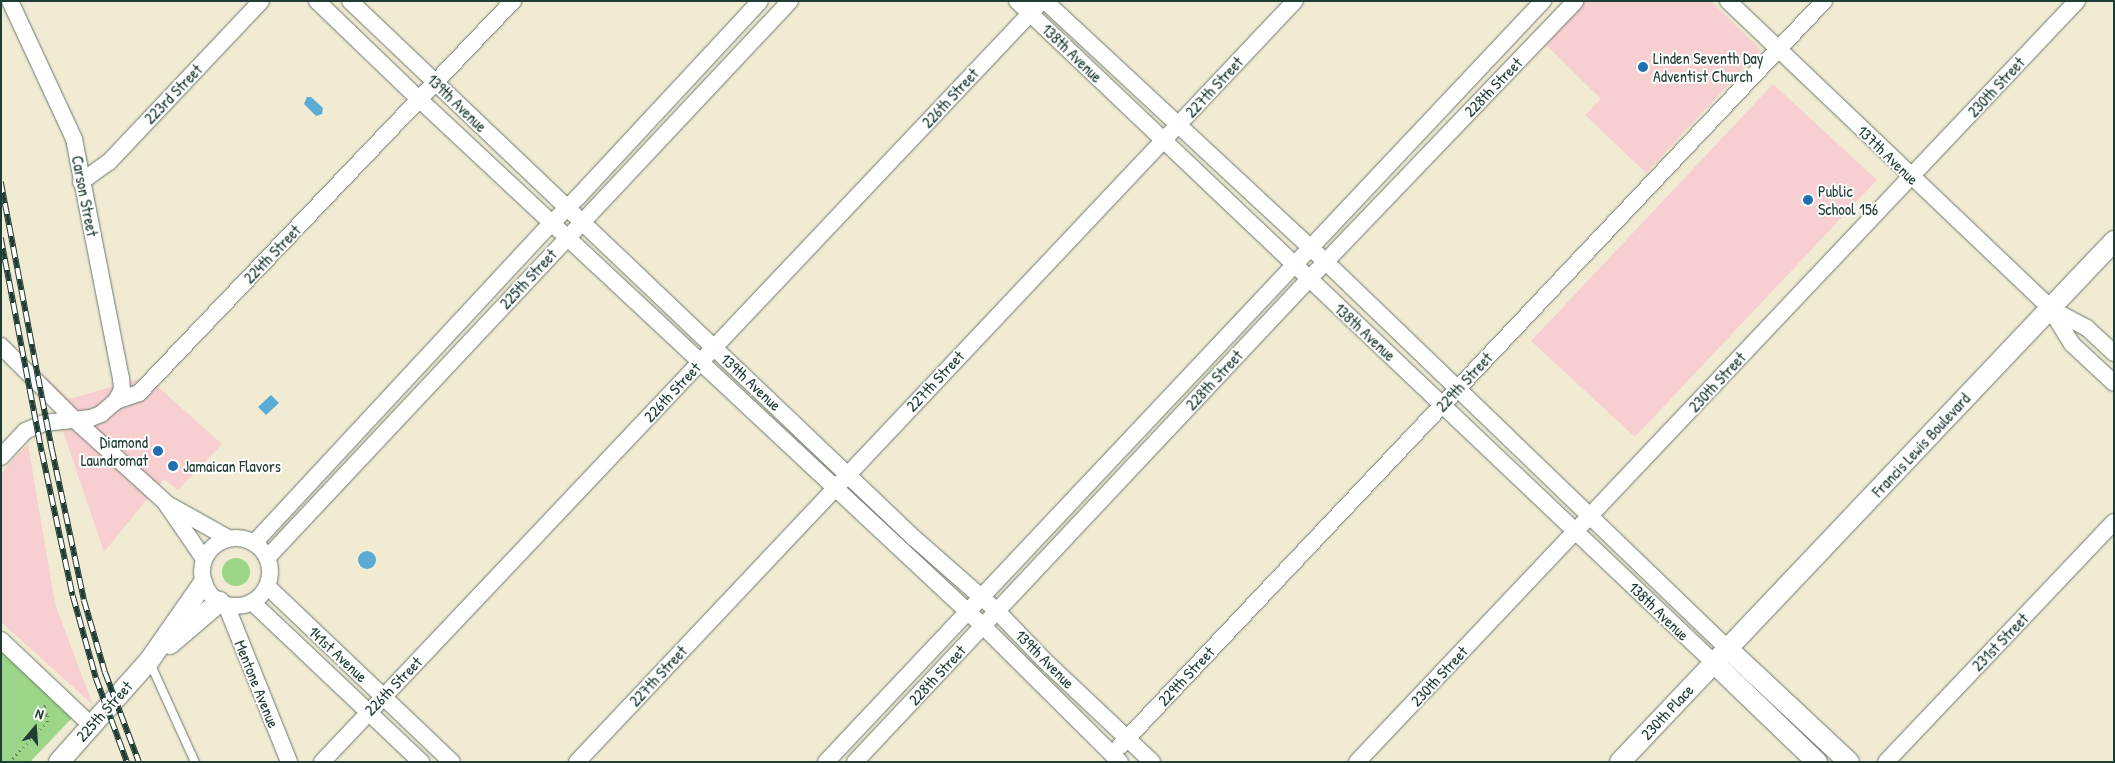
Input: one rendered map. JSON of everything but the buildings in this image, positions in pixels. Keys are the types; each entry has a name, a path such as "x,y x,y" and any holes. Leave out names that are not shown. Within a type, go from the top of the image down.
{"street":[{"name":"Carson Street","path":"10,1 74,139 121,378 122,390 116,401"},
{"name":"223rd Street","path":"81,182 109,162 261,1"},
{"name":"139th Avenue","path":"318,1 420,100 568,236 983,626 1112,759"},
{"name":"139th Avenue","path":"350,1 914,538 997,611 1045,661 1152,762"},
{"name":"224th Street","path":"1,457 25,431 44,423 91,418 101,414 116,401 140,393 513,1"},
{"name":"225th Street","path":"254,543 760,1"},
{"name":"225th Street","path":"267,558 790,1"},
{"name":"138th Avenue","path":"1017,1 1576,531 1721,656"},
{"name":"138th Avenue","path":"1044,1 1326,262 1590,517 1721,656"},
{"name":"226th Street","path":"322,762 1044,1"},
{"name":"227th Street","path":"577,762 1295,1"},
{"name":"228th Street","path":"826,762 1544,1"},
{"name":"228th Street","path":"855,762 1326,262 1576,1"},
{"name":"137th Avenue","path":"1728,1 2050,308 2087,328 2114,353"},
{"name":"229th Street","path":"1112,759 1127,738 1824,1"},
{"name":"230th Street","path":"1357,762 2077,1"},
{"path":"1521,25 1537,42"},
{"path":"1416,136 1430,153"},
{"name":"Francis Lewis Boulevard","path":"1721,656 2114,241"},
{"name":"137th Avenue","path":"2050,308 2072,344 2114,383"},
{"path":"1,346 76,420 164,502 204,559"},
{"path":"164,502 228,538 237,538 254,543 267,558 270,575 267,586 252,602 243,606 222,604 211,596 203,584 201,572 204,559 212,547 228,538"},
{"name":"231st Street","path":"1886,762 2114,522"},
{"name":"225th Street","path":"58,762 149,661 203,584"},
{"name":"141st Avenue","path":"267,586 452,762"},
{"name":"141st Avenue","path":"252,602 421,762"},
{"name":"225th Street","path":"149,661 222,604"},
{"name":"Mentone Avenue","path":"222,604 289,762"},
{"path":"1,640 91,725"},
{"path":"1721,656 1817,762"},
{"path":"1721,656 1849,762"},
{"name":"230th Place","path":"1620,762 1721,656"}],"lane":[{"path":"149,661 195,762"}],"path":[{"path":"9,762 47,722 47,715 42,710 48,702"}],"shaded area":[{"path":"1586,1 1711,1 1761,50 1646,173 1585,115 1601,99 1545,44"},
{"path":"1773,84 1877,180 1635,437 1531,341"},
{"path":"44,375 69,399 147,377 222,444 178,490 164,479 104,552"},
{"path":"28,444 55,604 93,705 1,622 1,473"}],"green space":[{"path":"236,558 246,562 250,572 246,582 236,586 226,582 222,572 226,562"},
{"path":"1,647 74,716 30,762 1,762"}],"water":[{"path":"307,97 311,97 323,108 322,114 316,116 304,104"},
{"path":"271,395 279,403 266,415 258,407"},
{"path":"363,551 371,551 376,556 374,567 363,569 358,564 358,556"}],"railway":[{"path":"1,182 52,449 84,600 105,672 139,762"},
{"path":"1,238 42,452 73,596 96,678 127,762"}],"place":[{"name":"Linden Seventh Day Adventist Church","path":"1643,67"},
{"name":"Public School 156","path":"1808,200"},
{"name":"Diamond Laundromat","path":"158,451"},
{"name":"Jamaican Flavors","path":"173,466"}]}
